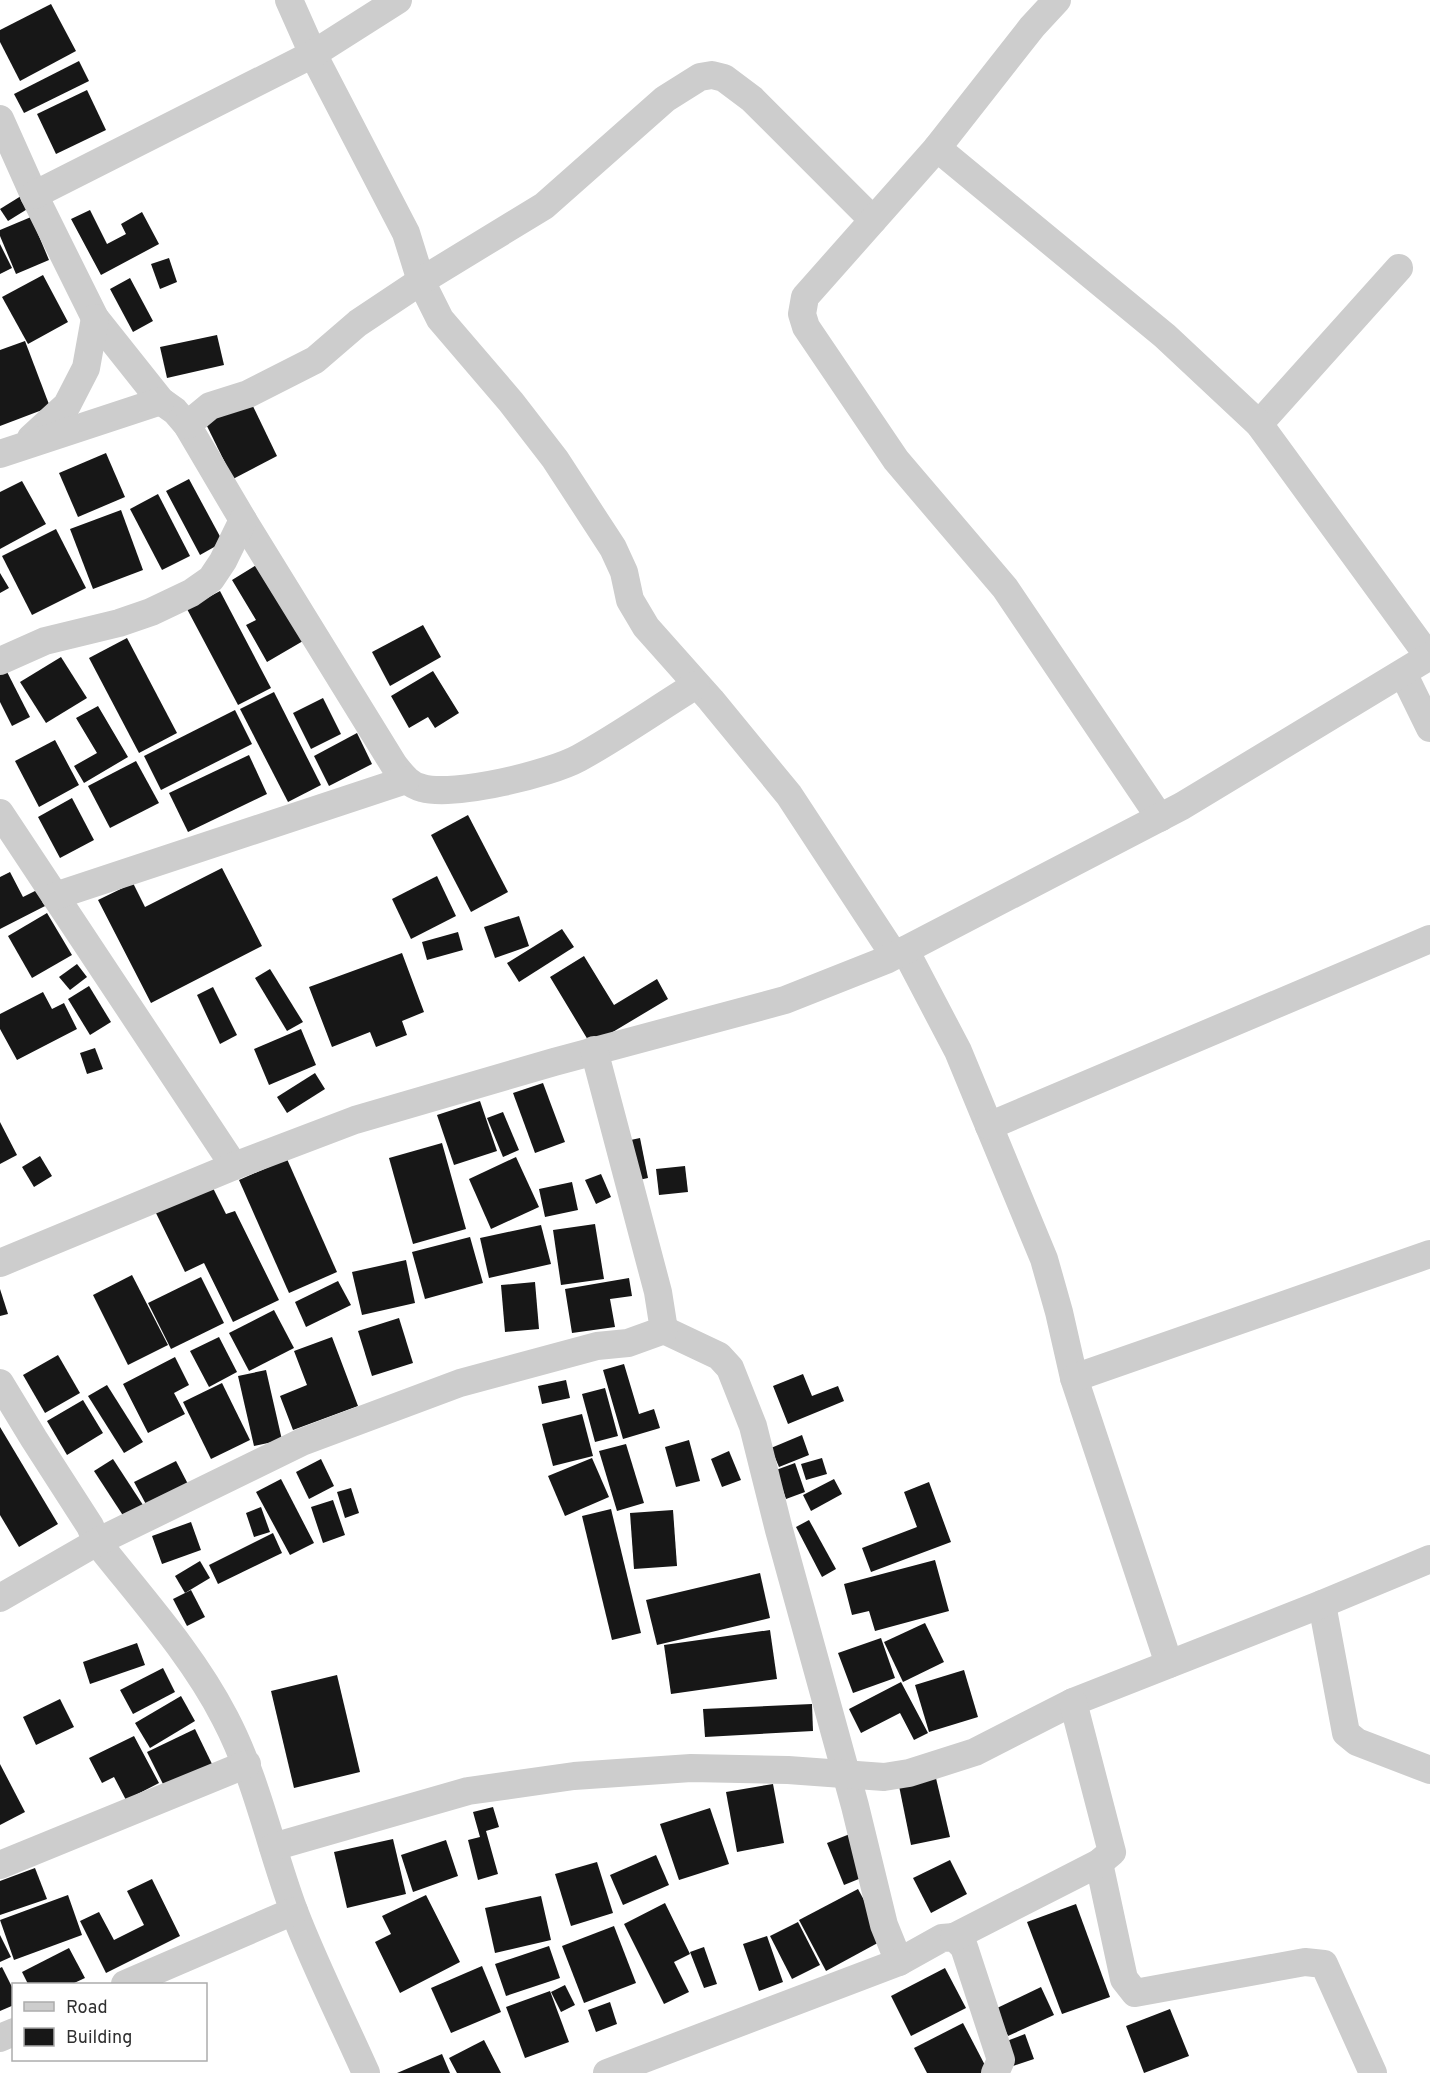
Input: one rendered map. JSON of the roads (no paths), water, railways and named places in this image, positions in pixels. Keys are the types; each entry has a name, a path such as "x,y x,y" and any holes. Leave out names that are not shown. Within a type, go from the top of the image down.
{"street":[{"path":"289,0 313,54 406,233 421,281 440,319 511,402 555,459 613,548 624,572 630,600 646,627 711,700 789,795 900,953 958,1051 1044,1259 1074,1378 1168,1664"},
{"path":"34,195 313,54 398,0"},
{"path":"1057,0 1032,27 937,148 805,297 802,314 806,327 896,460 1005,588 1160,818"},
{"path":"187,425 210,406 248,394 315,360 358,323 421,281 544,206 665,99 700,77 712,75 724,78 752,99 873,220"},
{"path":"0,119 34,195 95,318 160,400 175,411 187,425 394,765 406,780 422,788 449,791 515,780 577,759 696,685"},
{"path":"0,1263 234,1166 355,1120 594,1050 785,1000 900,953 1160,818 1352,705 1430,656 1259,424 1165,336 937,148"},
{"path":"1259,424 1399,268"},
{"path":"11,449 50,422 67,405 86,368 95,318"},
{"path":"11,449 160,400"},
{"path":"0,661 45,641 119,623 151,612 191,593 211,579 223,561 243,520"},
{"path":"1403,673 1430,728"},
{"path":"55,896 406,780"},
{"path":"0,813 234,1166"},
{"path":"988,1126 1430,939"},
{"path":"594,1050 658,1292 664,1330"},
{"path":"1074,1378 1430,1254"},
{"path":"0,1598 97,1542 302,1442 460,1383 597,1346 628,1344 664,1330 719,1356 730,1368 753,1426 779,1530 846,1773 884,1925 899,1962"},
{"path":"0,1383 90,1526 97,1542 168,1631 206,1684 226,1719 247,1764 294,1911 366,2073"},
{"path":"273,1847 468,1791 574,1776 691,1768 846,1773 884,1778 975,1752 1072,1702 1430,1559"},
{"path":"1322,1604 1346,1733 1358,1742 1430,1770"},
{"path":"607,2073 899,1962 942,1938 954,1937 1099,1863 1112,1852 1072,1702"},
{"path":"0,1865 247,1764"},
{"path":"1099,1863 1124,1979 1135,1993 1305,1962 1324,1964 1373,2073"},
{"path":"127,1983 294,1911"},
{"path":"954,1937 964,1947 1001,2060 995,2073"}]}
